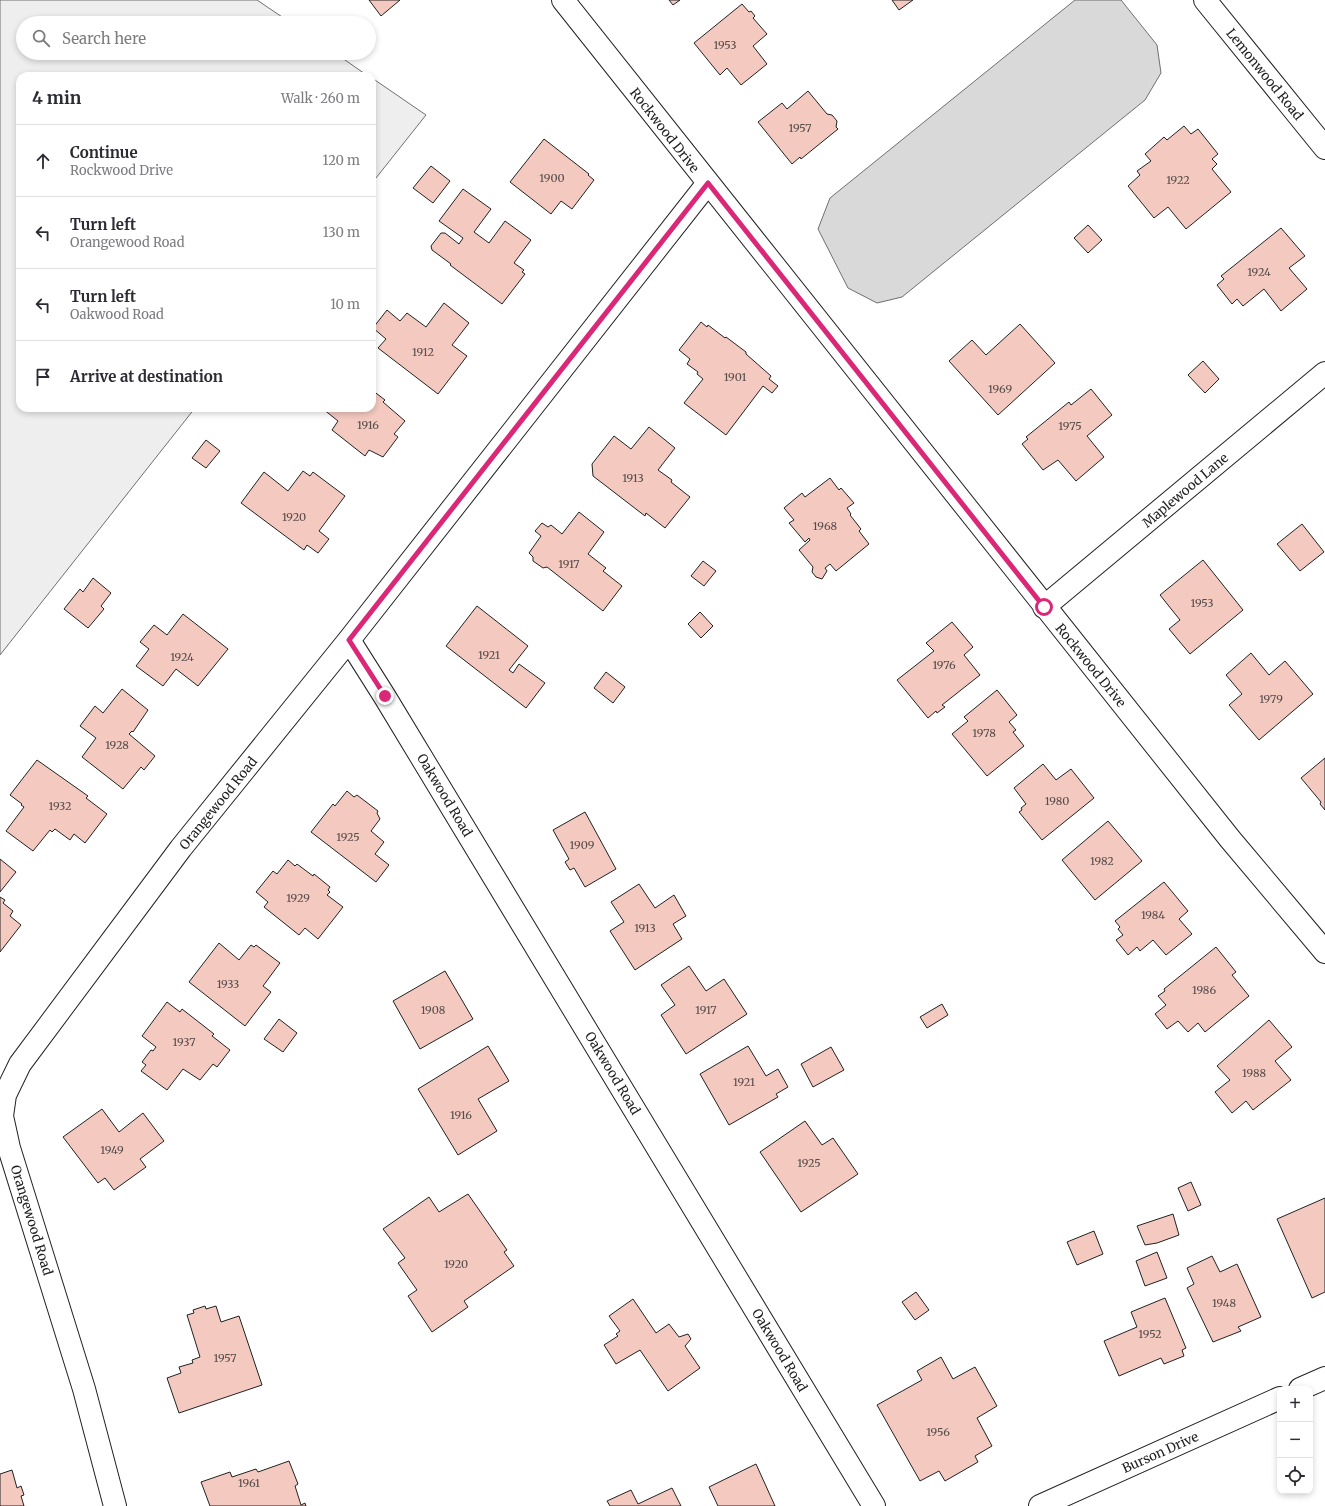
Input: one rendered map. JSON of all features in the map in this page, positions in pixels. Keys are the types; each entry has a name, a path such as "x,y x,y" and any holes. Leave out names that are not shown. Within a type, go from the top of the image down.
{"street":[{"name":"Rockwood Drive","path":"563,0 1044,607 1230,839 1325,952"},
{"name":"Lemonwood Road","path":"1204,0 1325,148"},
{"name":"Orangewood Road","path":"115,1506 84,1389 9,1148 2,1116 5,1095 20,1064 180,848 349,640 708,183"},
{"name":"Maplewood Lane","path":"1044,607 1325,373"},
{"name":"Oakwood Road","path":"349,640 398,717 874,1506"},
{"path":"1307,1386 1325,1378"},
{"name":"Burson Drive","path":"1040,1506 1277,1399"}],"shaded area":[{"path":"0,0 257,0 281,16 16,16 16,60 345,60 362,72 16,72 16,412 192,412 0,655"},
{"path":"1075,0 1121,0 1157,45 1161,73 1145,100 902,297 877,303 848,288 818,229 830,198"},
{"path":"376,81 426,115 376,178"}],"building":[{"path":"369,0 400,0 381,16"},
{"path":"669,0 680,0 673,5"},
{"path":"892,0 913,0 899,10"},
{"path":"742,4 749,12 751,11 755,16 753,18 767,34 753,46 767,64 741,85 727,68 720,75 694,43"},
{"path":"808,91 827,114 832,115 837,121 836,127 838,129 801,159 800,157 792,164 758,122 782,103 787,109"},
{"path":"1184,126 1191,134 1198,129 1218,154 1212,159 1217,164 1212,169 1231,192 1186,229 1168,207 1154,218 1128,186 1140,175 1137,171 1151,161 1145,154 1164,137 1167,140"},
{"path":"544,139 589,174 588,175 594,180 572,209 561,201 551,214 510,182"},
{"path":"431,166 450,181 433,203 413,188"},
{"path":"463,189 491,209 474,232 489,243 505,221 531,240 514,263 524,270 522,272 525,274 502,304 432,250 431,246 441,233 445,233 459,244 463,238 439,221"},
{"path":"1088,225 1102,240 1088,253 1074,238"},
{"path":"1281,228 1305,256 1289,268 1307,289 1281,311 1264,289 1243,306 1237,299 1232,304 1217,285 1224,279 1221,276"},
{"path":"444,303 469,323 452,345 467,356 438,394 378,348 386,339 376,331 376,324 387,310 400,321 407,313 426,327"},
{"path":"701,322 707,327 708,325 725,338 726,337 746,352 746,354 771,376 769,379 778,386 772,393 763,386 726,435 684,403 703,379 697,374 698,372 687,364 690,359 679,350"},
{"path":"1020,324 1055,363 998,415 949,361 972,340 986,355"},
{"path":"1203,361 1219,379 1205,393 1188,375"},
{"path":"1091,389 1112,415 1087,436 1104,457 1076,481 1058,460 1043,470 1022,444 1028,439 1026,437 1069,402 1071,405"},
{"path":"376,393 385,400 383,402 405,421 394,434 398,437 383,457 369,450 365,456 332,430 338,421 327,412 376,412"},
{"path":"649,427 675,448 658,470 672,480 671,482 690,497 665,528 646,513 645,516 593,476 592,464 614,436 631,449"},
{"path":"206,440 220,451 206,468 192,458"},
{"path":"303,471 310,476 313,472 345,496 319,531 329,539 318,553 307,545 304,550 241,503 264,472 288,491"},
{"path":"830,478 839,490 841,488 854,503 847,508 851,514 850,515 861,529 859,531 869,544 836,571 830,564 825,568 827,571 822,579 816,577 812,572 813,567 799,550 810,540 809,538 805,542 789,523 794,520 784,508 802,493 805,497"},
{"path":"579,512 604,532 588,554 606,568 603,571 622,586 603,611 547,567 543,568 533,561 533,557 529,553 541,536 535,531 542,523 548,527 551,525 562,534"},
{"path":"1302,524 1324,552 1300,571 1277,544"},
{"path":"1203,560 1243,610 1190,654 1169,629 1180,620 1160,595"},
{"path":"703,561 716,571 704,586 691,576"},
{"path":"93,578 111,593 101,606 104,609 88,628 64,609 80,589 83,592"},
{"path":"477,606 528,646 509,670 513,673 519,664 545,683 526,708 446,646"},
{"path":"700,612 713,626 701,638 688,624"},
{"path":"183,614 228,649 198,686 176,669 163,686 136,666 149,649 140,642 154,625 167,635"},
{"path":"952,622 973,647 964,655 980,675 942,705 945,707 937,713 936,711 928,718 897,680 934,651 926,643"},
{"path":"1251,653 1269,675 1285,661 1313,694 1259,740 1229,705 1242,694 1226,675"},
{"path":"606,672 625,687 613,703 594,688"},
{"path":"122,689 148,710 133,732 132,731 129,734 155,756 144,770 141,767 123,789 82,757 96,738 80,726 95,706 103,713"},
{"path":"997,690 1017,715 1009,722 1016,730 1013,732 1024,746 987,776 952,734 968,721 964,717"},
{"path":"1325,758 1325,810 1320,804 1321,802 1301,778"},
{"path":"37,760 88,796 86,798 107,814 85,843 74,834 70,840 55,829 52,832 50,830 33,851 6,831 24,807 10,795"},
{"path":"1043,764 1056,780 1071,769 1094,798 1042,840 1019,812 1026,804 1014,788"},
{"path":"347,791 354,797 357,795 378,811 377,813 380,819 371,831 384,842 375,854 389,865 376,882 311,832 333,804 335,806"},
{"path":"585,812 616,869 585,887 574,868 570,870 565,862 569,859 553,830"},
{"path":"1108,821 1142,861 1095,900 1062,860"},
{"path":"0,859 16,872 0,892"},
{"path":"288,860 295,866 297,864 313,876 314,874 330,887 328,890 330,892 327,895 343,907 318,939 305,928 299,935 264,907 268,902 256,892 273,871 277,874"},
{"path":"1164,882 1188,911 1179,919 1192,934 1166,955 1153,940 1140,951 1137,947 1128,955 1116,940 1123,935 1118,929 1120,927 1115,921"},
{"path":"639,884 655,908 674,895 686,916 673,924 682,939 635,970 610,931 624,922 611,902"},
{"path":"0,897 5,900 3,903 13,911 10,916 21,925 0,952"},
{"path":"219,943 239,960 251,945 254,947 256,945 280,963 263,986 271,992 245,1026 189,982"},
{"path":"1216,947 1236,972 1232,975 1249,996 1205,1032 1198,1023 1188,1032 1178,1021 1167,1029 1155,1014 1166,1005 1158,996 1165,991 1164,989"},
{"path":"689,966 706,991 724,979 747,1014 686,1054 661,1015 675,1005 661,985"},
{"path":"445,971 473,1019 420,1049 393,1001"},
{"path":"167,1002 180,1012 182,1009 214,1034 212,1036 230,1050 217,1067 213,1064 200,1080 183,1069 167,1090 141,1071 146,1065 142,1062 151,1050 153,1051 156,1047 142,1036"},
{"path":"942,1004 948,1015 927,1028 920,1017"},
{"path":"279,1019 297,1033 283,1052 264,1039"},
{"path":"1269,1020 1292,1047 1275,1061 1291,1080 1253,1110 1246,1101 1232,1113 1215,1092 1230,1080 1217,1066"},
{"path":"488,1046 509,1081 478,1099 497,1131 458,1155 418,1089"},
{"path":"748,1046 766,1076 778,1069 788,1087 776,1094 778,1097 729,1125 700,1074"},
{"path":"831,1047 844,1070 813,1087 801,1064"},
{"path":"102,1109 119,1132 143,1113 164,1141 140,1159 146,1167 114,1190 105,1178 98,1183 63,1137"},
{"path":"805,1121 822,1145 833,1138 858,1174 801,1212 760,1152"},
{"path":"1191,1182 1201,1205 1188,1211 1178,1188"},
{"path":"468,1194 507,1250 504,1252 514,1266 464,1301 468,1307 432,1332 408,1296 417,1290 398,1263 405,1258 383,1229 429,1197 439,1212"},
{"path":"1325,1198 1325,1292 1312,1298 1277,1219"},
{"path":"1173,1214 1179,1235 1157,1243 1145,1245 1137,1226"},
{"path":"1094,1231 1103,1254 1077,1265 1067,1242"},
{"path":"1157,1252 1167,1278 1145,1286 1136,1261"},
{"path":"1212,1256 1220,1272 1237,1264 1261,1317 1238,1327 1241,1331 1213,1342 1187,1288 1194,1284 1187,1268"},
{"path":"916,1292 929,1310 915,1320 902,1302"},
{"path":"1165,1298 1186,1348 1182,1350 1184,1356 1164,1364 1161,1358 1119,1376 1104,1341 1137,1327 1131,1312"},
{"path":"633,1299 656,1333 669,1324 679,1337 688,1334 691,1339 685,1346 700,1368 668,1391 640,1350 616,1364 604,1345 618,1336 616,1334 620,1331 609,1316"},
{"path":"205,1306 206,1309 216,1306 221,1322 239,1316 262,1385 179,1413 167,1378 181,1373 179,1367 193,1363 192,1360 200,1357 187,1315 194,1313 193,1310"},
{"path":"941,1357 953,1379 975,1367 997,1406 977,1418 992,1446 975,1456 978,1462 945,1481 939,1471 920,1481 877,1405 922,1380 917,1371"},
{"path":"289,1461 298,1484 295,1486 301,1505 305,1503 306,1506 210,1506 201,1482 230,1472 232,1477 256,1469 258,1472"},
{"path":"756,1464 775,1506 718,1506 709,1487"},
{"path":"12,1470 17,1488 21,1486 24,1495 21,1496 24,1506 0,1506 0,1474"},
{"path":"672,1488 681,1506 610,1506 607,1501 631,1490 638,1504"}],"route":[{"path":"385,696 349,640 708,183 1044,607"}]}
